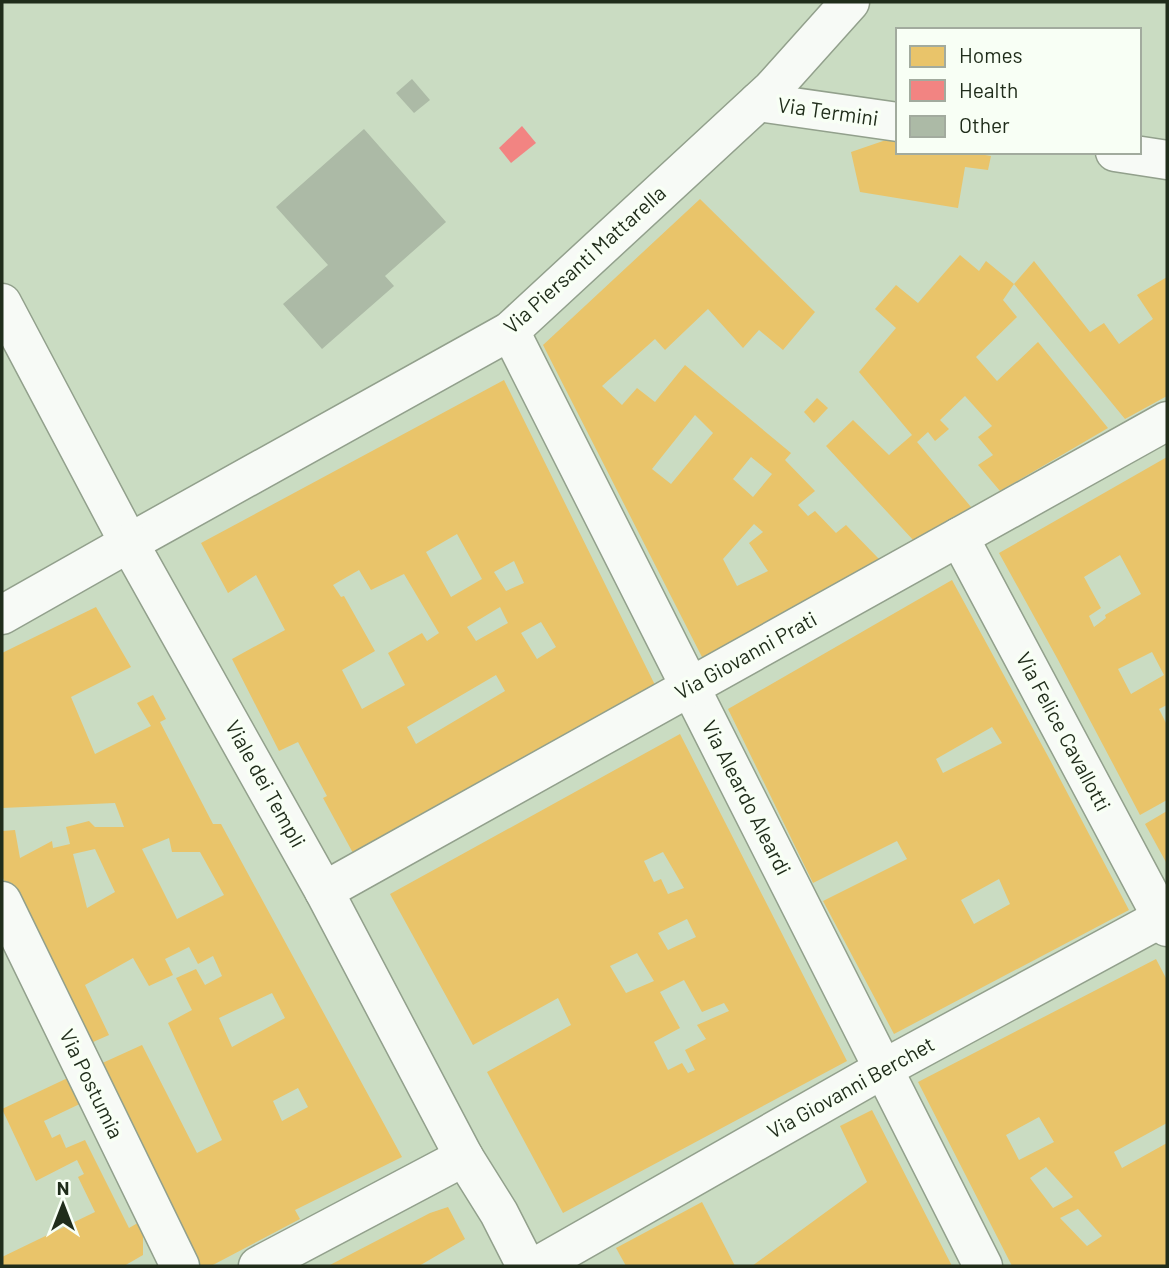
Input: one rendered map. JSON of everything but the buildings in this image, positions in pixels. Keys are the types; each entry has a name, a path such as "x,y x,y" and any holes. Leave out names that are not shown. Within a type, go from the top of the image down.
{"street":[{"name":"Via Piersanti Mattarella","path":"2,615 510,331 772,89 850,2"},
{"name":"Via Termini","path":"758,102 896,122"},
{"path":"1128,154 1167,160"},
{"name":"Viale dei Templi","path":"2,303 130,543 324,891 464,1157 499,1213 526,1266"},
{"name":"Via Aleardo Aleardi","path":"510,331 983,1266"},
{"name":"Via Giovanni Prati","path":"324,891 1167,421"},
{"name":"Via Felice Cavallotti","path":"959,537 1166,920"},
{"name":"Via Postumia","path":"2,901 180,1266"},
{"name":"Via Giovanni Berchet","path":"537,1266 883,1069 1166,920"},
{"path":"258,1266 464,1157"}]}
